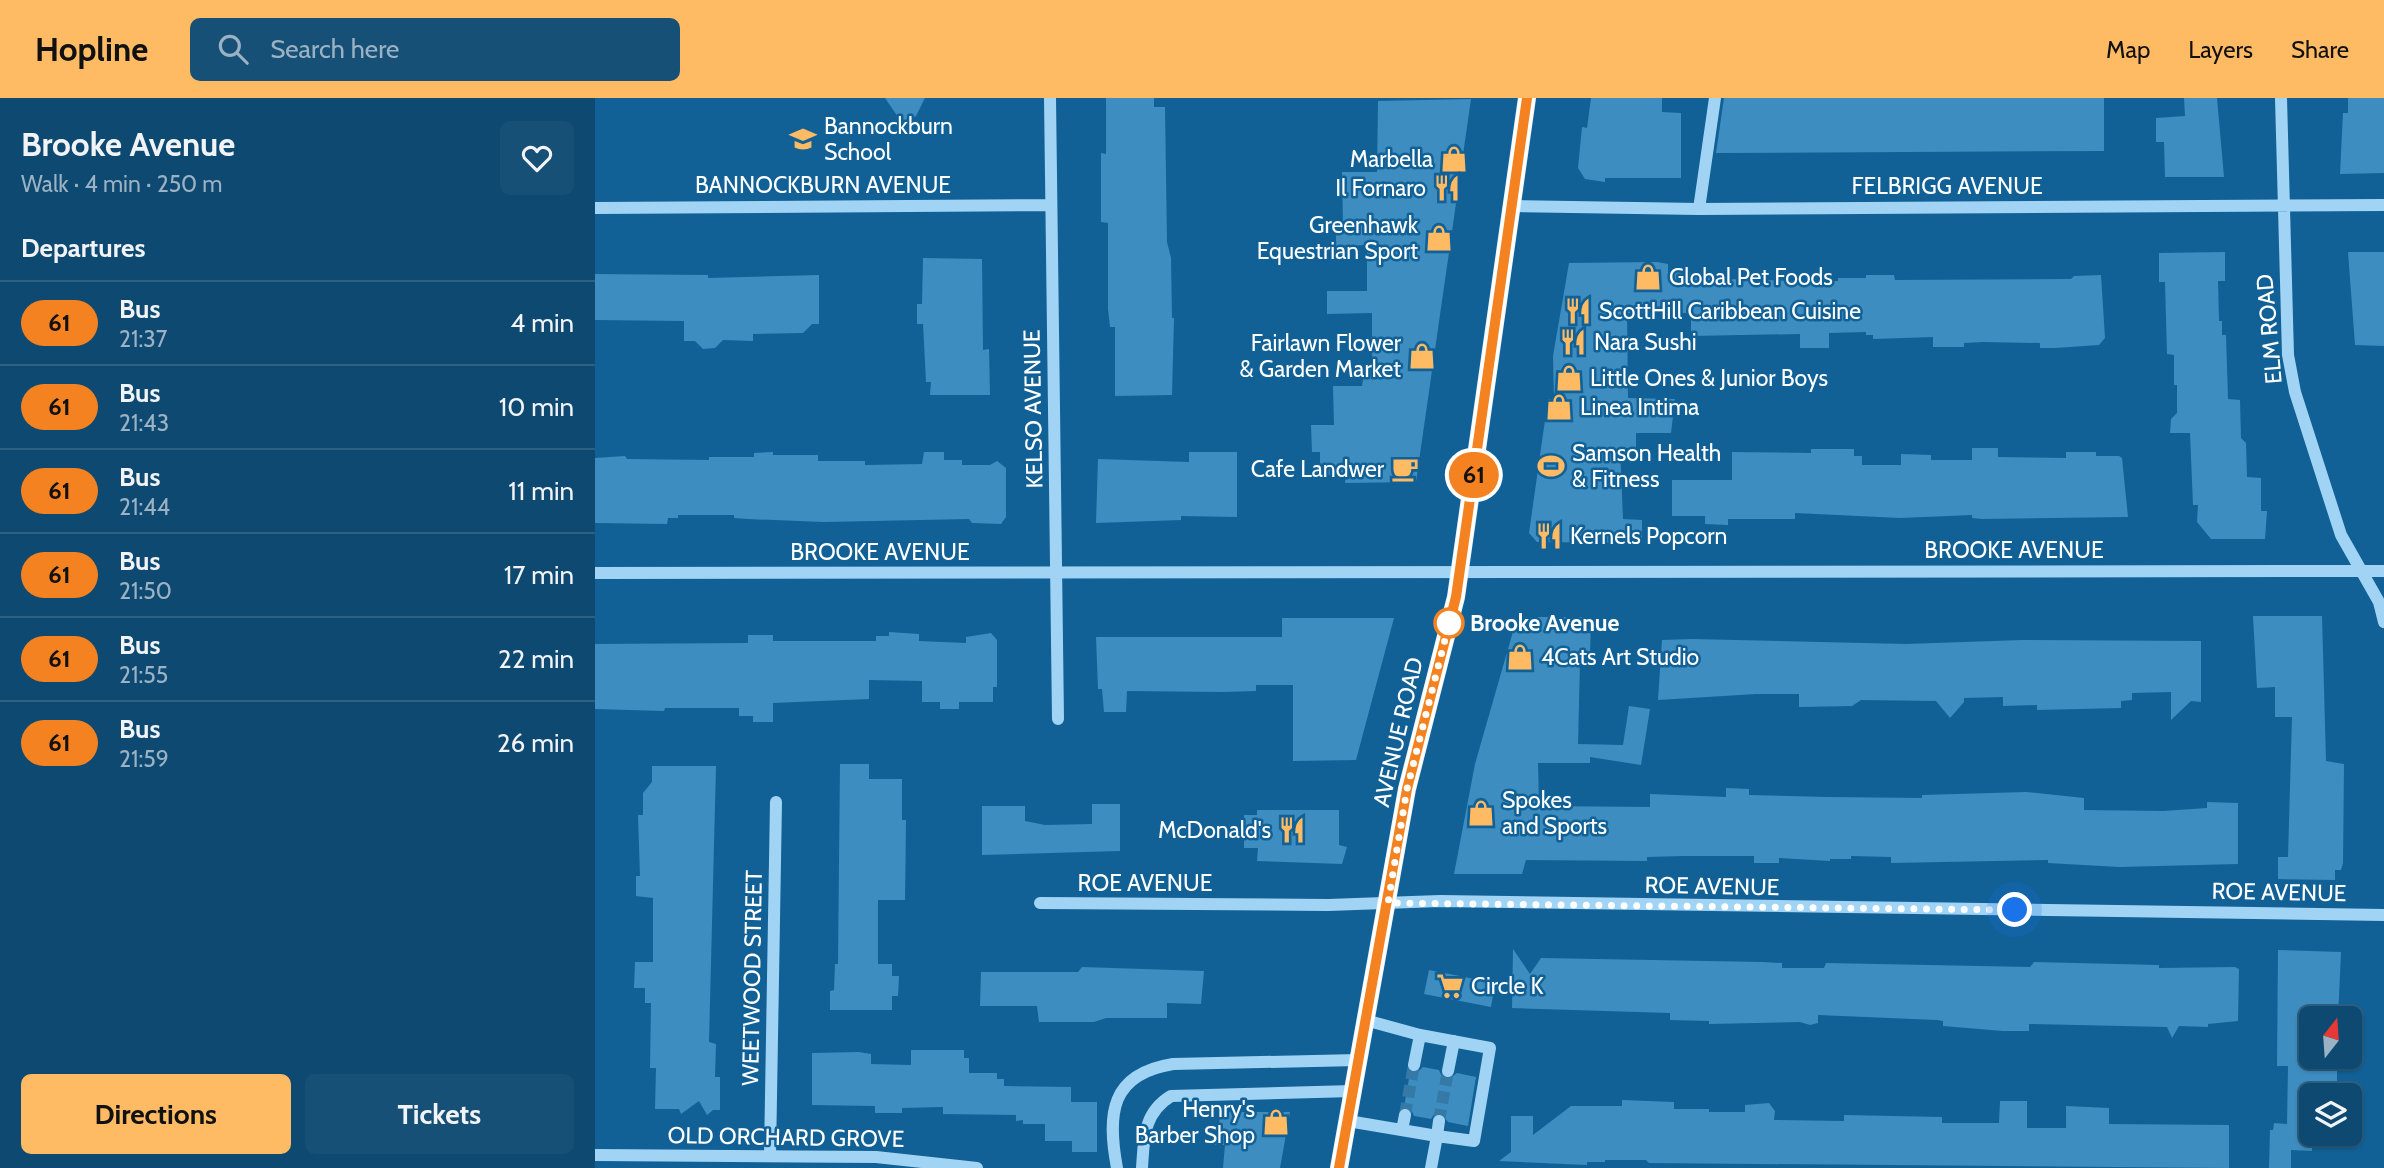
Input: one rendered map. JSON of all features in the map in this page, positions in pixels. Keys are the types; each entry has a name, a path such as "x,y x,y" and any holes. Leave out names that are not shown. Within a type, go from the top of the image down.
{"main road":[{"name":"AVENUE ROAD","path":"1339,1168 1407,789 1460,572 1527,98"}],"street":[{"name":"KELSO AVENUE","path":"1051,98 1058,719"},
{"path":"1699,209 1715,98"},
{"name":"ELM ROAD","path":"2281,98 2285,322 2295,391 2341,535 2358,571 2379,602 2384,622"},
{"name":"BANNOCKBURN AVENUE","path":"595,208 1051,205"},
{"name":"FELBRIGG AVENUE","path":"1510,206 1699,209 2384,205"},
{"name":"BROOKE AVENUE","path":"595,573 2384,571"},
{"name":"WEETWOOD STREET","path":"770,1155 776,802"},
{"name":"ROE AVENUE","path":"1040,903 1388,903 2384,915"},
{"path":"1348,1121 1474,1140 1490,1048 1420,1035 1365,1020"},
{"path":"1414,1065 1420,1035"},
{"path":"1448,1071 1454,1041"},
{"path":"1117,1168 1111,1131 1118,1097 1126,1084 1146,1071 1173,1064 1358,1060"},
{"path":"1142,1168 1148,1120 1157,1106 1171,1096 1353,1091"},
{"path":"1402,1130 1405,1115"},
{"path":"1431,1168 1439,1121"},
{"name":"OLD ORCHARD GROVE","path":"595,1155 876,1157 977,1168"}],"building":[{"path":"885,98 925,98 916,116 906,121 898,117"},
{"path":"1106,98 1154,98 1154,107 1165,107 1167,242 1171,258 1174,318 1172,395 1115,396 1115,327 1110,327 1108,309 1108,223 1101,222 1101,153 1106,154"},
{"path":"1591,98 1662,98 1662,112 1681,113 1681,178 1605,178 1605,182 1585,179 1578,168 1582,127 1587,128"},
{"path":"1724,98 2104,98 2104,151 1716,153"},
{"path":"2184,98 2217,98 2224,177 2165,177 2164,142 2156,142 2156,118 2185,116"},
{"path":"2348,98 2384,98 2384,173 2340,174 2343,113 2348,113"},
{"path":"1471,99 1416,482 1345,483 1346,475 1320,475 1320,452 1312,452 1311,425 1334,425 1333,386 1362,386 1365,367 1372,367 1372,313 1327,314 1327,291 1367,291 1367,245 1336,246 1336,227 1343,227 1342,172 1377,172 1378,101"},
{"path":"2225,252 2225,281 2218,281 2219,321 2222,321 2222,335 2226,335 2228,399 2240,400 2241,438 2246,443 2247,477 2261,478 2261,511 2267,511 2265,539 2211,539 2197,522 2198,505 2193,505 2190,433 2170,433 2171,419 2177,413 2177,385 2174,385 2174,355 2167,354 2165,282 2159,282 2159,253"},
{"path":"2348,252 2384,252 2384,346 2355,345"},
{"path":"923,258 982,259 983,350 989,349 990,395 930,395 931,382 926,382 923,324 917,324 917,304 922,304"},
{"path":"1569,263 1668,264 1668,272 1727,273 1727,279 1838,281 1838,278 1866,278 1866,275 1894,275 1895,280 2071,279 2074,276 2101,275 2105,338 2099,345 2055,348 2040,348 2040,343 1983,342 1964,343 1964,347 1933,347 1933,337 1873,339 1873,335 1866,335 1866,332 1829,333 1829,348 1800,348 1800,334 1691,336 1691,313 1627,313 1628,398 1675,399 1671,433 1636,433 1636,448 1620,448 1623,519 1642,520 1642,543 1537,542 1529,533 1548,399 1554,399 1553,356"},
{"path":"595,274 708,275 708,278 819,275 819,324 812,324 803,333 753,334 753,341 723,340 715,348 703,349 695,341 684,341 684,321 595,320"},
{"path":"1972,448 1998,448 1998,457 2066,458 2066,452 2096,452 2096,456 2119,456 2122,458 2128,517 1982,519 1972,518 1972,515 1900,518 1795,513 1795,519 1728,519 1728,525 1705,524 1705,516 1672,516 1672,480 1732,480 1732,452 1811,453 1811,449 1854,449 1854,456 1862,456 1862,465 1901,465 1901,454 1931,455 1931,460 1972,460"},
{"path":"773,452 773,455 818,455 818,461 865,461 865,465 922,464 924,452 944,452 944,460 962,460 962,465 990,465 997,461 1006,468 1006,517 1001,524 972,523 969,519 824,522 734,518 734,515 678,515 678,518 668,518 667,524 595,523 595,458 625,456 627,459 709,460 709,457 754,457 754,453"},
{"path":"1189,452 1237,452 1237,517 1181,516 1181,520 1096,523 1098,459 1189,462"},
{"path":"2253,616 2322,616 2326,761 2344,764 2343,863 2341,870 2335,870 2335,880 2278,879 2278,857 2288,857 2292,717 2275,717 2275,687 2257,688"},
{"path":"1523,617 1591,617 1590,656 1583,656 1583,662 1580,662 1578,744 1623,745 1629,706 1650,709 1641,765 1590,757 1590,763 1538,763 1539,806 1650,807 1650,794 1726,797 1726,788 1749,789 1749,795 1828,797 1922,798 1922,795 2026,792 2084,798 2084,810 2163,811 2207,808 2207,802 2238,803 2238,864 2119,867 2048,863 2048,860 1891,863 1891,857 1851,856 1851,859 1830,861 1779,858 1779,863 1754,863 1754,856 1683,856 1647,857 1647,861 1526,860 1522,874 1454,874 1475,764 1516,621"},
{"path":"1282,618 1394,618 1356,760 1293,761 1293,685 1256,685 1256,691 1127,691 1126,712 1104,712 1102,689 1098,689 1096,637 1282,637"},
{"path":"889,632 919,634 919,641 966,643 966,637 991,633 997,640 997,687 993,687 993,702 959,702 959,709 940,709 940,702 922,702 922,681 869,680 869,699 773,703 773,722 753,722 753,716 739,716 739,708 665,708 664,711 595,709 595,644 748,643 748,635 773,635 773,641 876,641 876,636 889,636"},
{"path":"1662,640 1906,644 2022,640 2201,641 2201,702 2191,701 2171,720 2171,692 2132,693 2132,700 2121,701 2121,708 2037,710 2037,705 2003,706 2003,697 1964,698 1964,702 1950,718 1936,701 1861,700 1852,706 1799,707 1799,694 1658,700"},
{"path":"840,764 869,764 869,779 902,779 902,820 906,820 905,900 878,900 878,964 892,964 892,976 899,976 898,996 892,996 892,1010 830,1010 830,991 834,990 835,964 838,964"},
{"path":"652,766 716,766 709,1042 716,1044 715,1077 720,1077 720,1110 713,1110 707,1115 699,1101 681,1114 679,1109 655,1109 656,1068 650,1068 651,1003 645,1003 645,988 634,988 635,962 653,962 653,898 636,896 636,876 640,876 638,815 643,815 643,793 652,782"},
{"path":"1092,804 1120,804 1120,851 982,855 982,806 1025,806 1025,821 1045,825 1092,824"},
{"name":"McDonald's","path":"1257,810 1339,810 1339,845 1347,847 1342,864 1257,861 1258,848 1244,848 1244,815 1257,815"},
{"path":"1513,949 1530,974 1541,958 1762,962 1782,963 1782,968 1824,968 1826,963 2030,967 2034,962 2159,965 2159,968 2235,967 2239,969 2238,1021 2208,1024 2208,1027 2179,1026 2172,1038 2167,1027 2029,1024 2029,1031 2003,1031 1943,1026 1943,1021 1937,1020 1818,1015 1818,1023 1810,1025 1800,1022 1709,1024 1709,1021 1670,1020 1670,1013 1512,1008"},
{"path":"2278,950 2341,952 2339,1006 2299,1006 2299,1069 2337,1069 2337,1083 2299,1083 2299,1146 2312,1146 2312,1151 2291,1150 2291,1168 2269,1168 2270,1130 2273,1130 2274,1123 2287,1124 2288,1066 2277,1066"},
{"path":"1082,967 1204,971 1201,1004 1167,1003 1167,1018 1106,1018 1094,1022 1039,1022 1037,1006 980,1006 981,972 1078,972"},
{"name":"Circle K","path":"1429,970 1495,983 1491,1007 1424,994"},
{"path":"911,1050 964,1050 964,1058 969,1058 969,1073 997,1073 997,1079 1004,1079 1004,1086 1071,1087 1071,1102 1097,1102 1097,1152 1072,1152 1072,1141 1045,1141 1045,1124 1023,1124 1023,1120 1016,1121 1016,1115 943,1114 943,1107 902,1108 902,1113 875,1113 875,1106 812,1105 812,1053 859,1052 871,1054 871,1064 911,1065"},
{"path":"1423,1067 1439,1070 1447,1080 1457,1073 1476,1077 1468,1126 1448,1122 1441,1113 1435,1113 1431,1119 1414,1116 1411,1109 1404,1107 1410,1073 1417,1073"},
{"path":"1622,1100 1674,1102 1674,1109 1709,1109 1709,1112 1745,1112 1745,1105 1769,1103 1775,1111 1774,1120 1844,1121 1844,1115 1942,1117 1942,1123 1999,1123 2000,1101 2027,1101 2027,1128 2066,1128 2066,1106 2109,1108 2109,1124 2229,1125 2229,1168 1649,1163 1646,1160 1605,1160 1587,1162 1587,1165 1499,1161 1511,1152 1511,1116 1533,1116 1533,1135 1571,1106 1622,1106"},
{"path":"1221,1112 1290,1112 1280,1168 1223,1168 1225,1145 1215,1145"}],"tunnel":[{"path":"1405,1115 1414,1065"},
{"path":"1439,1121 1448,1071"}],"bus line":[{"name":"61","path":"1339,1168 1407,789 1456,597 1527,98"}],"place":[{"name":"Bannockburn School","path":"803,139"},
{"name":"Marbella","path":"1454,159"},
{"name":"Il Fornaro","path":"1447,188"},
{"name":"Greenhawk Equestrian Sport","path":"1439,238"},
{"name":"Global Pet Foods","path":"1648,277"},
{"name":"ScottHill Caribbean Cuisine","path":"1578,311"},
{"name":"Nara Sushi","path":"1573,342"},
{"name":"Fairlawn Flower & Garden Market","path":"1422,356"},
{"name":"Little Ones & Junior Boys","path":"1569,378"},
{"name":"Linea Intima","path":"1559,407"},
{"name":"Samson Health & Fitness","path":"1551,466"},
{"name":"Cafe Landwer","path":"1405,469"},
{"name":"Kernels Popcorn","path":"1549,536"},
{"name":"Brooke Avenue","path":"1449,623"},
{"name":"4Cats Art Studio","path":"1520,657"},
{"name":"Spokes and Sports","path":"1481,813"},
{"name":"McDonald's","path":"1292,830"},
{"name":"Circle K","path":"1450,986"},
{"name":"Henry's Barber Shop","path":"1276,1122"}],"route":[{"path":"1449,623 1450,620 1407,789 1388,903 1440,901 1555,905 2015,910"}]}
